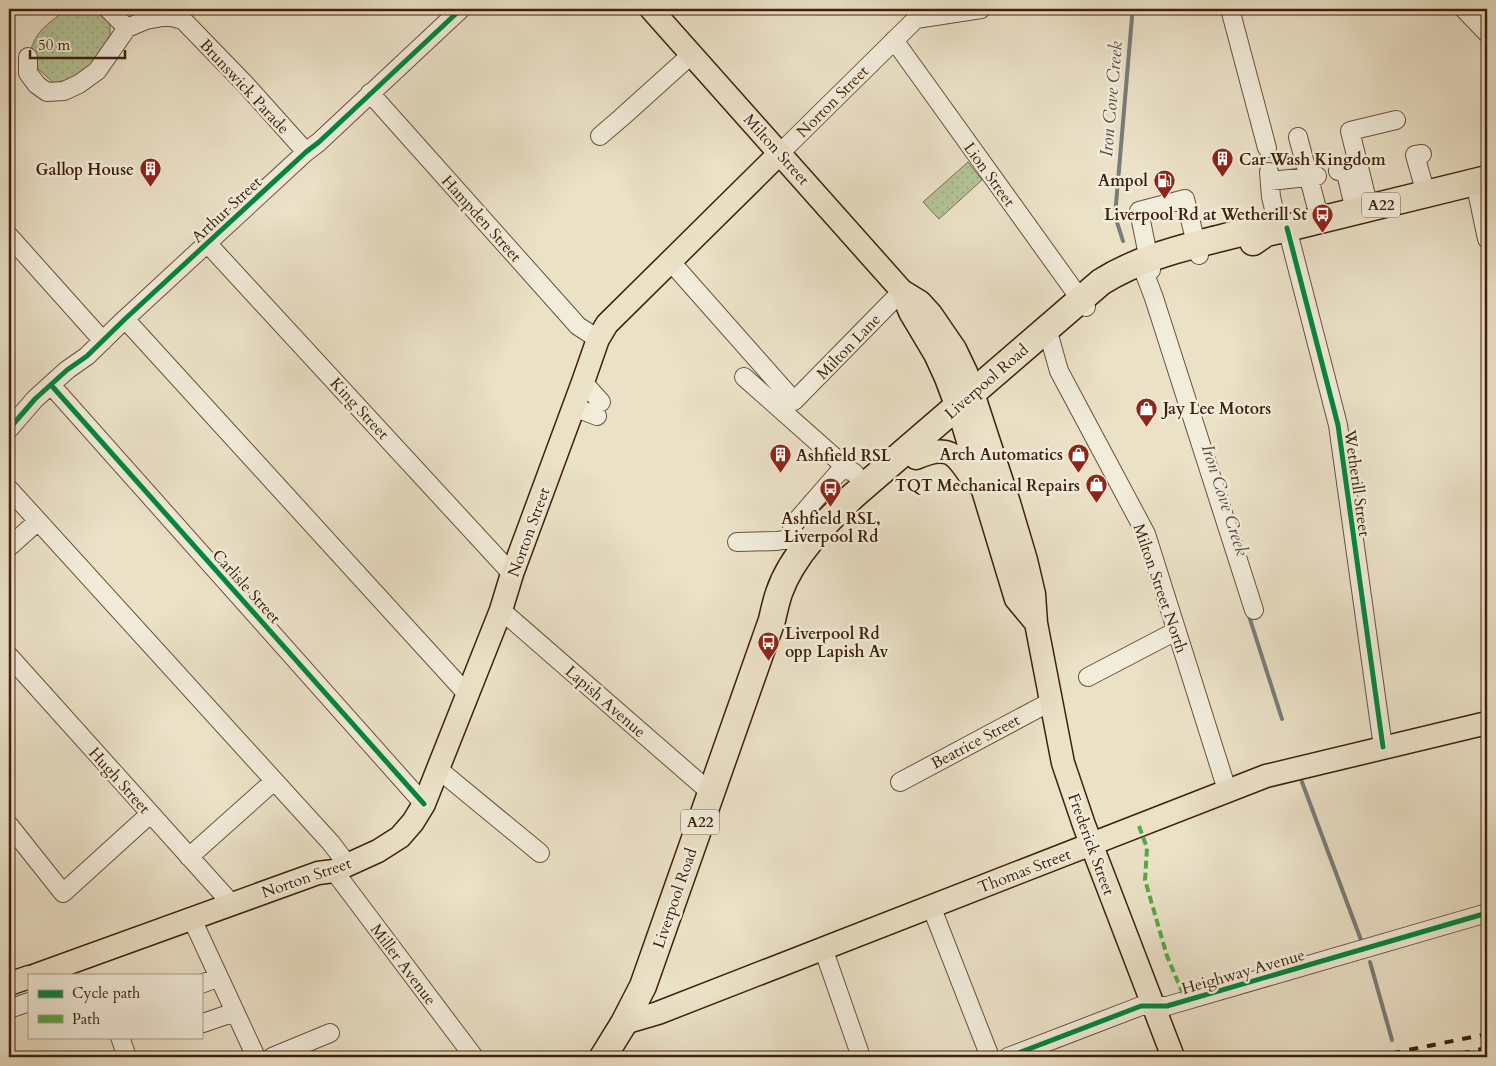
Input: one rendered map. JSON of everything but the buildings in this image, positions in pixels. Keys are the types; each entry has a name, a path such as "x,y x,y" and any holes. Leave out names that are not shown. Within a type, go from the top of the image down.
{"highway":[{"name":"Liverpool Road","path":"603,1057 624,1023 643,986 772,620 790,540 830,518 858,478 966,406 1050,339 1108,278 1198,250 1256,241 1278,230 1481,181"},
{"name":"Liverpool Road","path":"772,620 807,563 822,543 865,501 916,458 966,406 1083,303"}],"main road":[{"name":"Milton Street","path":"651,9 902,291 910,312 966,406"},
{"name":"Norton Street","path":"40,974 97,961 192,918 318,873 341,868 378,851 400,837 413,822 424,804 438,769 501,610 512,574 584,382 598,339 607,324 780,152"},
{"name":"Frederick Street","path":"966,406 984,497 1016,598 1036,623"},
{"name":"Frederick Street","path":"966,406 1009,503 1026,560 1034,594 1036,623 1050,702 1063,763 1091,844 1174,1057"},
{"path":"916,458 934,452 948,452 954,455 984,497"},
{"name":"Thomas Street","path":"624,1023 658,1013 1266,776 1487,723"},
{"path":"15,998 28,978"}],"street":[{"path":"28,56 28,73 37,85 47,92 64,91 79,84 97,71 127,28 108,9"},
{"name":"Arthur Street","path":"9,429 35,399 103,341 125,318 319,142 461,9"},
{"name":"Norton Street","path":"780,152 916,19 980,9"},
{"path":"1230,9 1267,148"},
{"path":"1464,9 1487,33"},
{"name":"Brunswick Parade","path":"127,28 146,20 184,14 306,152"},
{"name":"Lion Street","path":"894,40 1083,303"},
{"path":"600,136 692,54"},
{"name":"Hampden Street","path":"370,93 578,326 598,339"},
{"path":"1362,210 1350,131 1396,120"},
{"path":"1298,138 1313,177 1320,220"},
{"path":"1422,154 1415,155 1426,194"},
{"path":"1341,170 1362,210"},
{"name":"Wetherill Street","path":"1313,177 1269,176 1278,230 1338,425 1383,747"},
{"path":"1481,181 1487,239"},
{"path":"1198,250 1185,199 1138,211 1147,267 1254,610"},
{"path":"9,236 103,341"},
{"name":"King Street","path":"207,243 512,574"},
{"name":"Milton Lane","path":"671,262 794,401 902,291"},
{"path":"125,318 467,694"},
{"name":"Milton Street North","path":"1050,339 1059,371 1146,534 1227,790"},
{"path":"744,377 858,478"},
{"path":"574,407 600,409 584,382"},
{"name":"Carlisle Street","path":"51,385 424,804"},
{"name":"Miller Avenue","path":"9,488 331,843 341,868 474,1057"},
{"path":"9,548 38,521"},
{"path":"737,542 790,540"},
{"name":"Lapish Avenue","path":"501,610 711,793"},
{"path":"1088,677 1176,631"},
{"name":"Hugh Street","path":"9,656 231,904"},
{"name":"Beatrice Street","path":"900,782 1050,702"},
{"path":"438,769 540,853"},
{"path":"189,857 274,781"},
{"path":"9,825 63,893 150,814"},
{"path":"931,906 990,1057"},
{"name":"Heighway Avenue","path":"1008,1057 1141,1006 1167,1006 1487,913"},
{"path":"192,918 256,1057"},
{"path":"823,948 862,1057"},
{"path":"202,984 219,977"},
{"path":"203,1023 235,1012"},
{"path":"272,1057 330,1033"},
{"path":"120,1038 127,1057"}],"green space":[{"path":"67,9 97,9 110,18 110,37 94,63 74,78 54,83 28,60 37,35 52,20"},
{"path":"968,162 982,180 939,219 923,202"}],"waterway":[{"name":"Iron Cove Creek","path":"1123,241 1115,216 1132,17"},
{"name":"Iron Cove Creek","path":"1248,613 1282,719"},
{"name":"Iron Cove Creek","path":"1302,782 1361,940"},
{"name":"Iron Cove Creek","path":"1370,962 1392,1040"}],"railway":[{"path":"1374,1057 1487,1034"},
{"path":"1443,1057 1487,1048"}],"marked path":[{"path":"1139,826 1147,848 1145,880 1167,956 1186,1001"}],"cycle path":[{"path":"9,429 35,399 67,370 87,356 461,9"},
{"path":"1287,228 1338,425 1383,747"},
{"path":"51,385 424,804"},
{"path":"1008,1057 1141,1006 1167,1006 1487,913"}],"place":[{"name":"Car Wash Kingdom","path":"1223,178"},
{"name":"Gallop House","path":"150,188"},
{"name":"Ampol","path":"1164,199"},
{"name":"Liverpool Rd at Wetherill St","path":"1323,233"},
{"name":"Jay Lee Motors","path":"1147,427"},
{"name":"Arch Automatics","path":"1079,473"},
{"name":"Ashfield RSL","path":"780,474"},
{"name":"TQT Mechanical Repairs","path":"1096,504"},
{"name":"Ashfield RSL, Liverpool Rd","path":"831,508"},
{"name":"Liverpool Rd opp Lapish Av","path":"769,661"}]}
